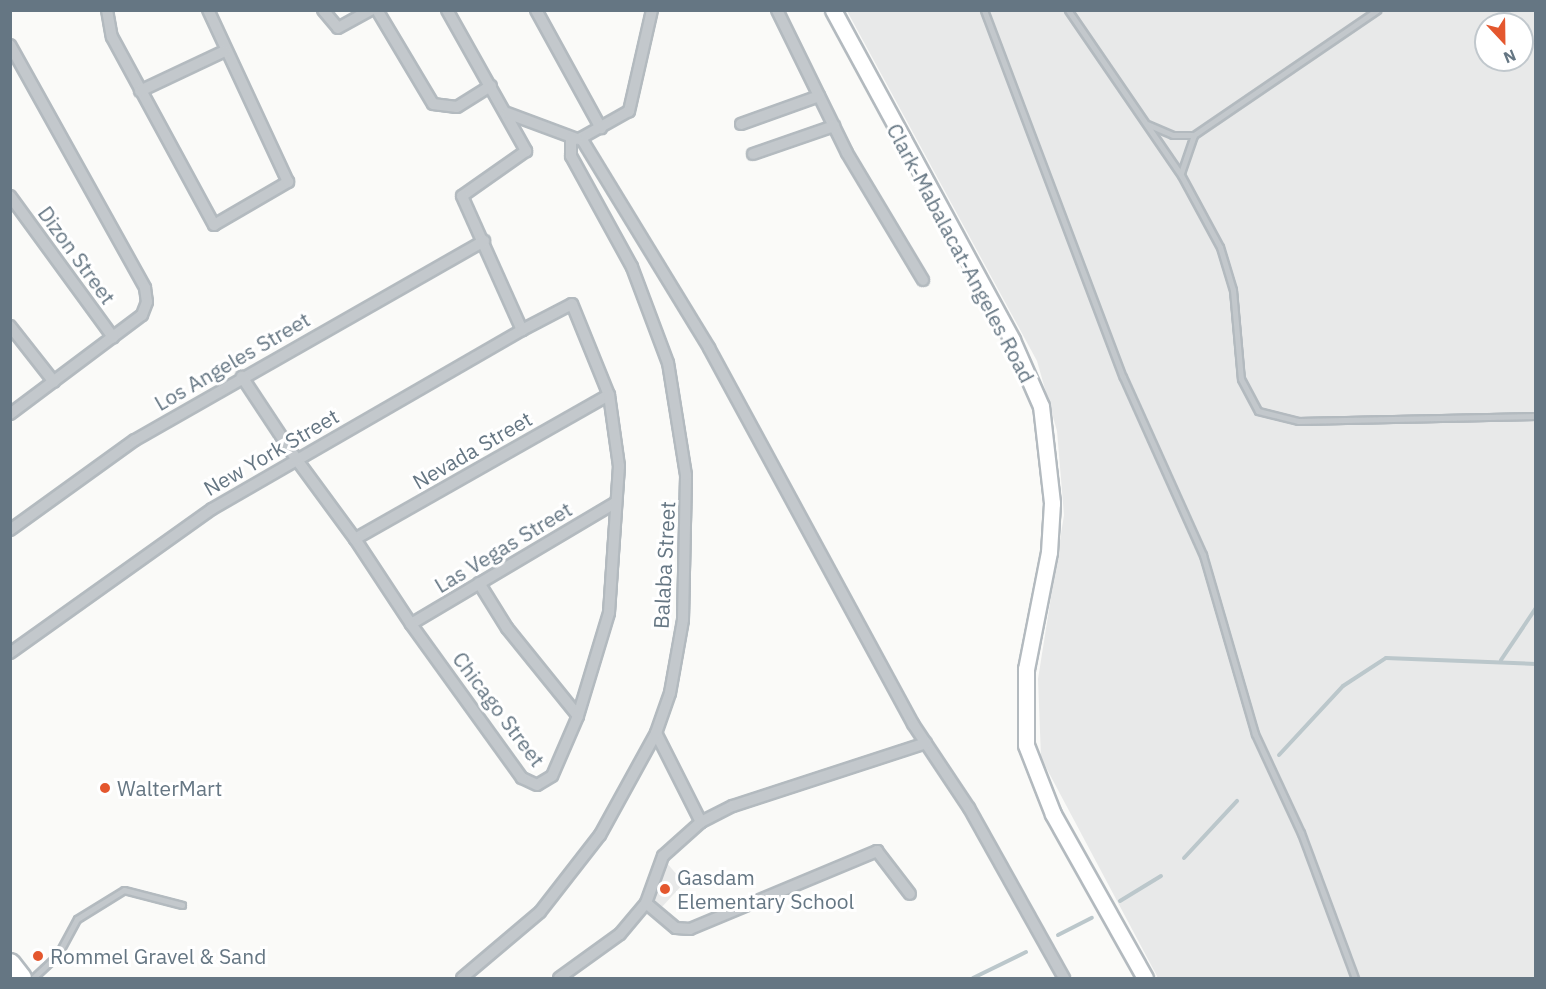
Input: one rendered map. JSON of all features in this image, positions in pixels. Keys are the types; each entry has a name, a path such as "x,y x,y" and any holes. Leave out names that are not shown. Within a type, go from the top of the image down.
{"highway":[{"path":"10,964 21,978"}],"main road":[{"name":"Clark-Mabalacat-Angeles Road","path":"833,10 1012,340 1041,406 1052,503 1049,552 1026,669 1026,745 1053,814 1145,978"}],"street":[{"path":"107,10 112,37 214,225 288,182 225,51 208,10"},
{"path":"323,10 338,28 372,10"},
{"path":"377,10 433,104 457,107 491,86"},
{"path":"447,10 507,113 526,151 465,190 462,196 522,330"},
{"path":"536,10 601,128"},
{"path":"576,138 601,128 629,111 652,10"},
{"path":"777,10 834,126 923,280"},
{"path":"10,414 142,315 145,288 11,45"},
{"path":"140,91 225,51"},
{"path":"741,124 819,96"},
{"path":"507,113 576,138 709,348 926,743 969,808 1064,978"},
{"path":"753,154 834,126"},
{"name":"Balaba Street","path":"462,978 516,936 564,884 600,835 656,733 670,693 686,591 686,475 668,363 632,267 572,156 576,138"},
{"name":"Dizon Street","path":"10,196 113,337"},
{"name":"Los Angeles Street","path":"10,530 135,440 484,241"},
{"name":"New York Street","path":"10,653 171,535 565,305"},
{"name":"Chicago Street","path":"242,377 411,624 528,783 542,784 552,776 578,716 609,613 615,503 618,431 609,395 577,308 565,305"},
{"path":"10,326 54,382"},
{"name":"Nevada Street","path":"355,539 609,395"},
{"name":"Las Vegas Street","path":"411,624 615,503"},
{"path":"479,583 507,628 578,716"},
{"path":"656,733 701,822"},
{"path":"560,978 620,933 646,903 663,856 701,822 733,806 926,743"},
{"path":"646,903 676,928 690,929 877,851 910,894"}],"lane":[{"path":"984,10 1123,377 1203,555 1255,734 1301,833 1355,978"},
{"path":"1068,10 1181,175 1227,268 1241,379 1258,411 1298,421 1536,416"},
{"path":"1181,175 1194,135 1377,10"},
{"path":"1143,121 1161,132 1194,135"},
{"path":"33,978 57,956 77,919 124,890 182,905"}],"shaded area":[{"path":"847,11 1535,11 1535,978 1158,978 1041,758 1038,679 1064,515 1057,431 1037,361"},
{"name":"Gasdam Elementary School","path":"666,862 684,883 661,908 649,895"}],"waterway":[{"path":"1501,660 1536,608"},
{"path":"1279,755 1343,686 1386,658 1536,664"},
{"path":"1184,858 1237,801"},
{"path":"1120,901 1161,876"},
{"path":"1058,935 1092,918"},
{"path":"973,978 1026,952"}],"place":[{"name":"WalterMart","path":"105,788"},
{"name":"Gasdam Elementary School","path":"665,889"},
{"name":"Rommel Gravel & Sand","path":"38,956"}]}
